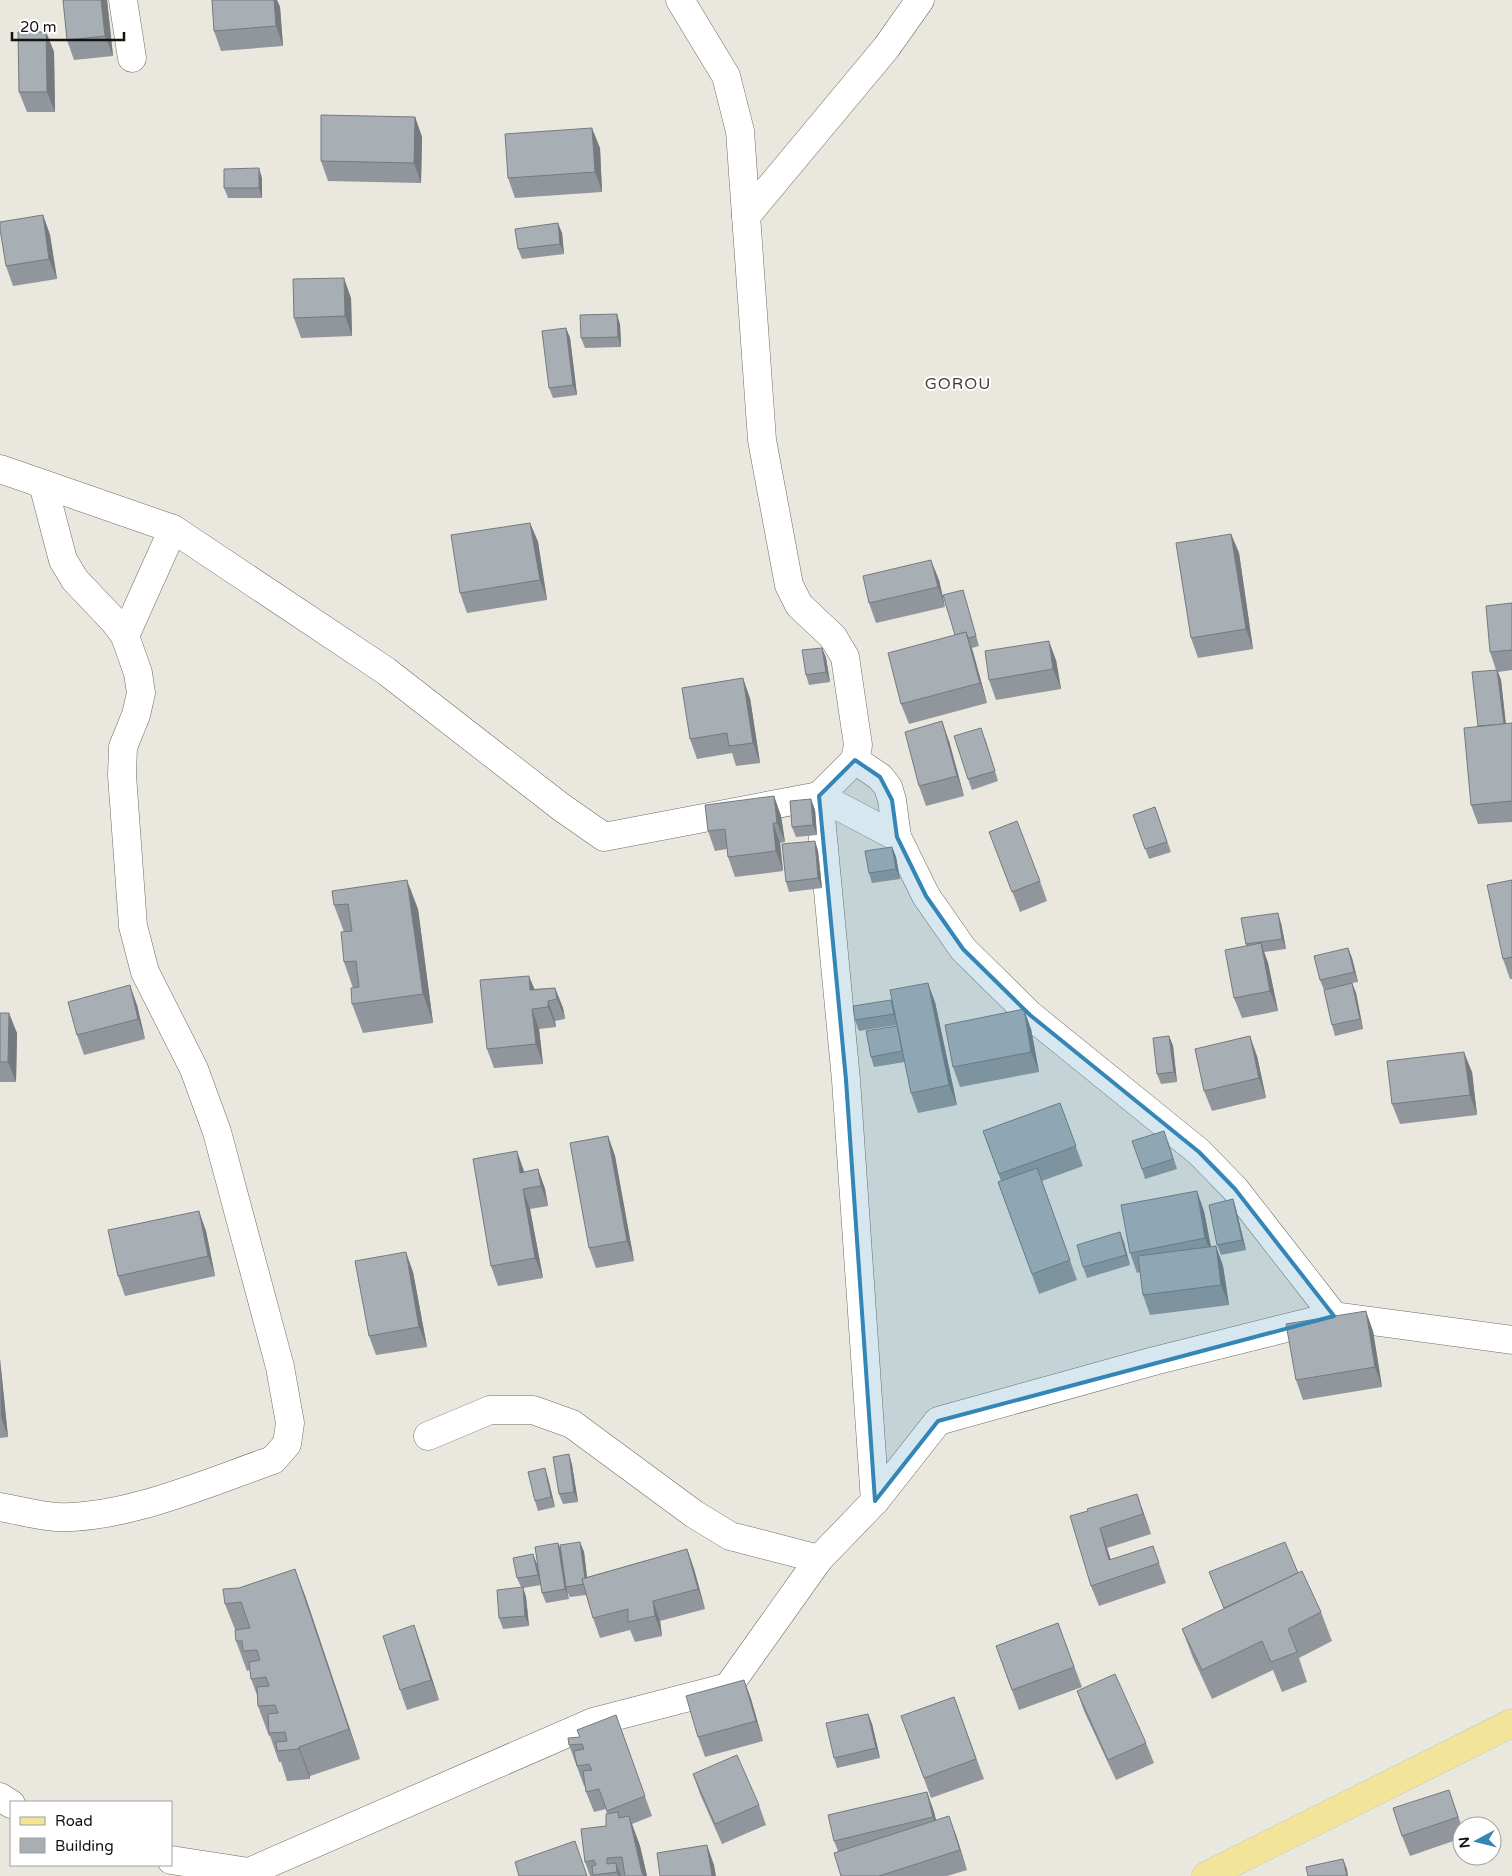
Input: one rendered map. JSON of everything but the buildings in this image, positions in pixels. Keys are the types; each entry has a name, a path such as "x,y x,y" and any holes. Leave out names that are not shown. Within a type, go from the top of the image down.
{"main road":[{"path":"1206,1876 1512,1723"}],"street":[{"path":"124,0 132,58"},
{"path":"0,469 173,529 386,671 560,806 604,837 819,796 855,760 858,745 845,657 833,637 799,606 789,585 762,440 740,131 726,76 680,0"},
{"path":"746,216 886,48 920,0"},
{"path":"0,1507 55,1517 89,1516 145,1504 273,1460 287,1444 290,1423 280,1367 217,1132 194,1069 145,972 133,926 122,775 123,747 136,715 141,693 138,673 125,636 114,621 75,580 63,560 43,484"},
{"path":"125,636 173,529"},
{"path":"855,760 880,777 888,787 892,800 897,837 926,896 963,949 1030,1014 1199,1152 1235,1189 1334,1316"},
{"path":"819,796 897,837"},
{"path":"819,796 846,1080 875,1501"},
{"path":"172,1860 249,1872 593,1722 728,1687 819,1559 875,1501 938,1421 1154,1361 1334,1316 1512,1340"},
{"path":"428,1436 490,1410 533,1410 572,1424 694,1514 730,1536 819,1559"}],"highlighted area":[{"path":"855,760 880,777 892,800 897,837 926,896 963,949 1030,1015 1199,1152 1235,1189 1334,1316 938,1421 875,1501 846,1080 819,796"}],"district":[{"name":"GOROU","path":"958,384"}]}
